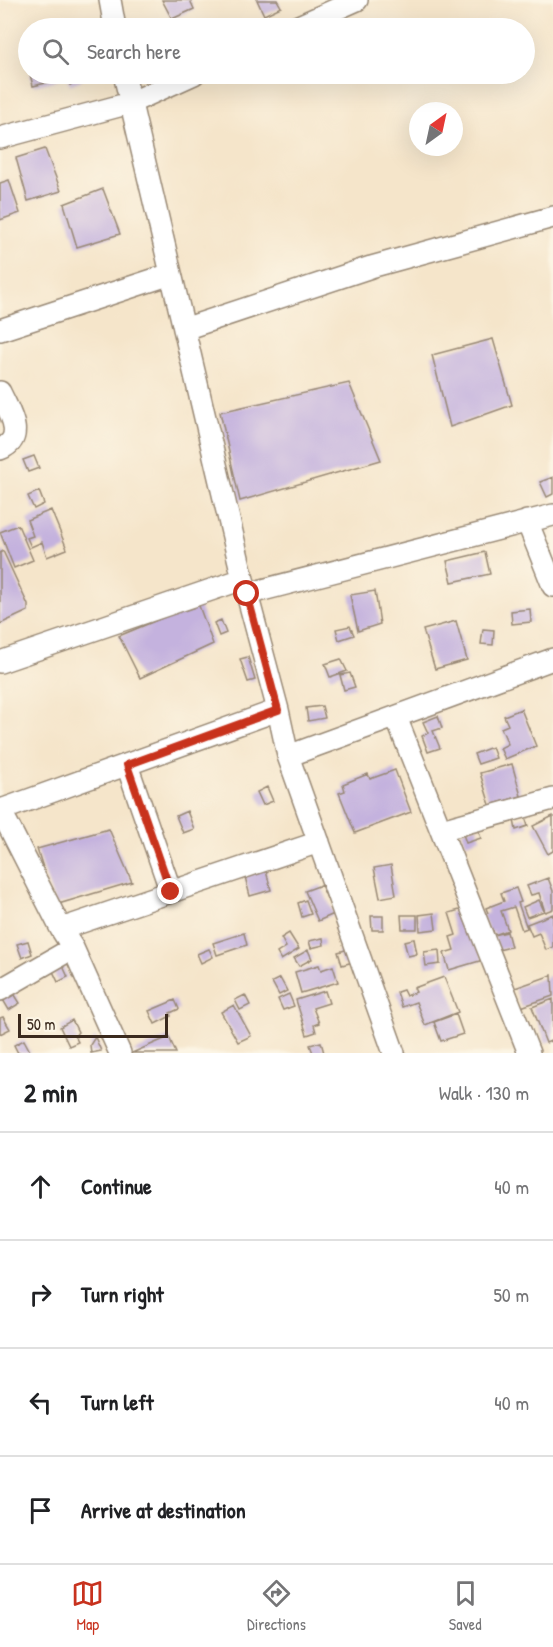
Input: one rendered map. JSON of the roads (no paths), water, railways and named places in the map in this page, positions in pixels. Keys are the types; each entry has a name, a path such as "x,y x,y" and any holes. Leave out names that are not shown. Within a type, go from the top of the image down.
{"street":[{"path":"110,0 113,18"},
{"path":"316,18 357,0"},
{"path":"126,84 245,586 288,756 394,1053"},
{"path":"0,138 130,103 172,84"},
{"path":"184,329 371,267 553,217"},
{"path":"0,330 171,274"},
{"path":"0,392 14,424 15,436 9,446 0,449"},
{"path":"0,662 245,586 553,515"},
{"path":"527,521 553,586"},
{"path":"288,756 553,659"},
{"path":"120,1053 73,948 0,810 278,710"},
{"path":"396,717 529,1053"},
{"path":"127,765 171,892"},
{"path":"441,830 553,799"},
{"path":"61,929 320,842"},
{"path":"0,990 73,948"}]}
